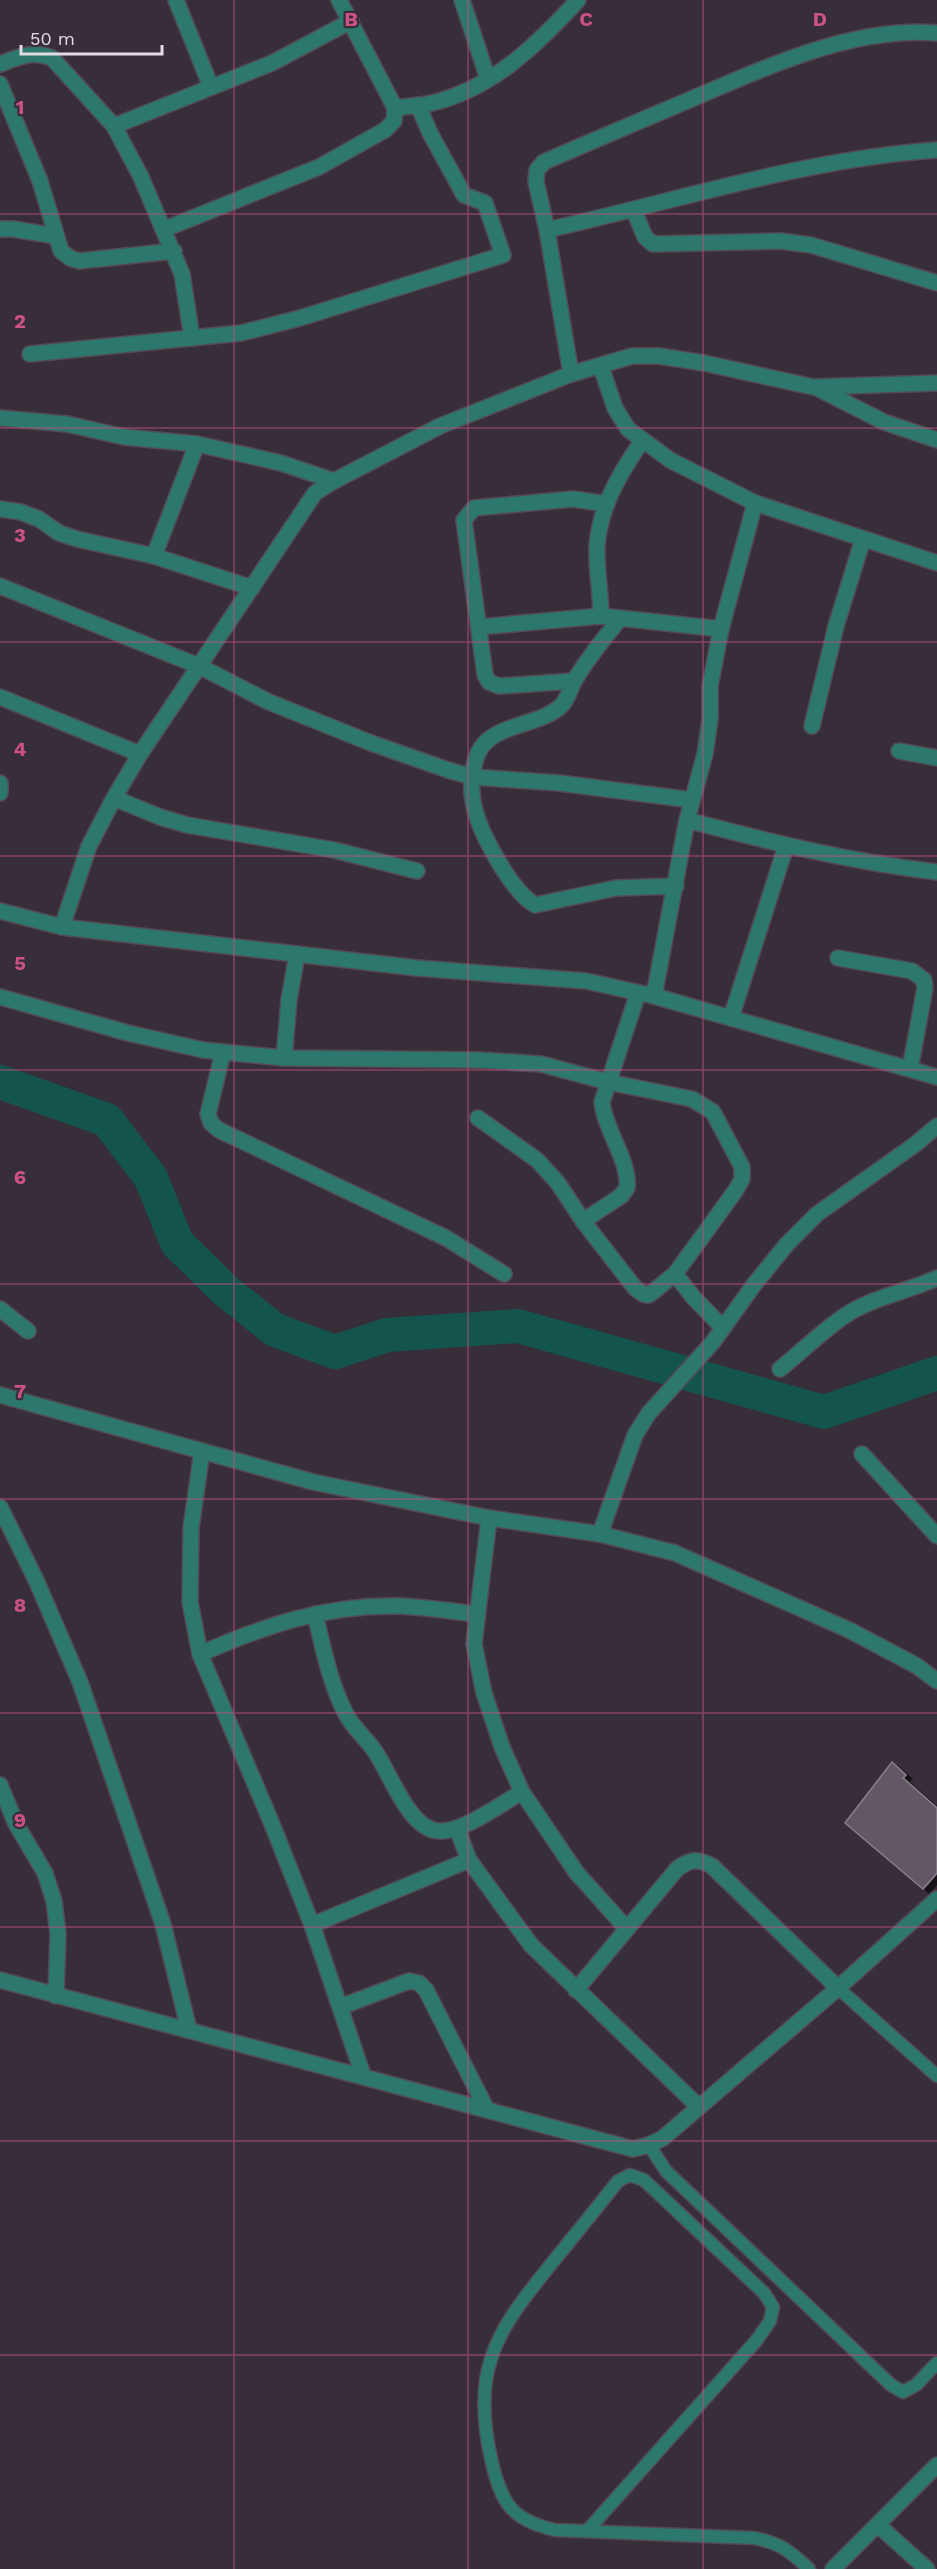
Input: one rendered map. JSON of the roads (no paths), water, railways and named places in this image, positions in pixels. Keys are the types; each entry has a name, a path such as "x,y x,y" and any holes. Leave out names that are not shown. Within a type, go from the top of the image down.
{"street":[{"path":"176,0 211,87"},
{"path":"165,230 319,167 385,130 394,121 395,108 339,0"},
{"path":"462,0 488,79"},
{"path":"395,108 452,97 488,79 534,46 564,7 578,0"},
{"path":"114,126 272,63 351,21"},
{"path":"571,374 547,230 536,182 537,170 544,162 739,79 819,48 872,36 937,33"},
{"path":"0,64 29,54 40,53 52,58 114,126 141,177 174,251 182,274 192,338"},
{"path":"0,84 40,181 61,251 79,261 174,251"},
{"path":"30,354 241,333 300,318 503,255 485,203 464,195 430,133 418,105"},
{"path":"547,230 634,211 819,164 937,150"},
{"path":"634,211 645,237 653,244 768,241 811,245 937,283"},
{"path":"0,229 56,236"},
{"path":"62,927 89,846 140,754 315,494 334,481 440,426 571,374 602,367 632,356 659,356 813,387 937,383"},
{"path":"602,367 615,408 628,429 670,460 755,502 937,563"},
{"path":"813,387 884,422 937,440"},
{"path":"0,418 67,424 124,436 197,444 281,463 334,481"},
{"path":"601,616 597,546 615,481 642,441"},
{"path":"154,556 197,444"},
{"path":"574,681 494,686 485,675 464,520 467,513 474,508 573,499 607,504"},
{"path":"654,996 687,820 705,754 710,719 710,686 721,629 755,502"},
{"path":"0,509 21,512 39,519 59,533 77,539 154,556 252,588"},
{"path":"812,726 836,626 863,539"},
{"path":"0,586 199,666 269,702 371,743 472,777 559,783 692,800"},
{"path":"479,627 601,616 721,629"},
{"path":"620,619 592,652 574,681 568,696 553,712 495,736 484,743 477,753 472,777 473,802 498,861 521,894 535,905 616,888 676,886"},
{"path":"0,697 140,754"},
{"path":"899,751 937,758"},
{"path":"0,783 0,793"},
{"path":"114,798 160,817 187,825 334,850 417,871"},
{"path":"687,820 786,846 874,865 937,872"},
{"path":"731,1018 786,846"},
{"path":"0,911 62,927 487,975 585,981 654,996 937,1077"},
{"path":"284,1058 297,954"},
{"path":"838,958 912,971 924,980 925,988 910,1068"},
{"path":"583,1221 621,1196 627,1188 626,1172 603,1116 602,1102 638,993"},
{"path":"0,997 128,1033 203,1050 284,1058 479,1060 541,1064 608,1082 692,1099 713,1112 742,1167 742,1179 736,1191 675,1274 650,1295 643,1294 635,1288 583,1221 558,1183 537,1160 478,1118"},
{"path":"223,1052 208,1114 211,1123 219,1130 446,1238 504,1274"},
{"path":"600,1534 627,1453 649,1413 713,1342 787,1244 817,1214 917,1143 937,1126"},
{"path":"675,1274 723,1328"},
{"path":"780,1369 855,1309 879,1298 910,1291 937,1278"},
{"path":"0,1309 28,1331"},
{"path":"0,1395 314,1482 489,1518 600,1534 675,1553 849,1630 917,1666 937,1681"},
{"path":"202,1451 191,1528 190,1602 200,1654 312,1925 363,2075"},
{"path":"862,1454 917,1517 937,1536"},
{"path":"0,1507 36,1580 84,1693 163,1924 189,2030"},
{"path":"489,1518 474,1644 484,1693 502,1747 522,1792 576,1872 627,1929"},
{"path":"200,1654 253,1631 315,1614 351,1608 399,1606 476,1614"},
{"path":"315,1614 328,1663 345,1712 353,1726 375,1750 414,1818 427,1829 441,1832 457,1828 522,1792"},
{"path":"0,1785 16,1824 45,1873 54,1900 58,1934 56,1996"},
{"path":"457,1828 469,1860 531,1945 699,2108"},
{"path":"312,1925 469,1860"},
{"path":"576,1990 677,1869 688,1861 701,1860 712,1866 838,1988"},
{"path":"0,1980 363,2075 633,2149 663,2138 838,1988 937,1899"},
{"path":"340,2007 409,1981 419,1983 426,1990 486,2108"},
{"path":"833,2569 937,2465"},
{"path":"878,2524 927,2569"}],"lane":[{"path":"838,1988 937,2076"},
{"path":"649,2145 666,2171 891,2385 903,2392 916,2385 937,2363"},
{"path":"587,2531 756,2341 770,2321 773,2307 764,2293 644,2180 630,2175 618,2181 517,2307 491,2358 484,2394 486,2436 499,2490 513,2511 531,2524 555,2530 754,2538 774,2541 789,2550 809,2569"}],"waterway":[{"path":"0,1082 107,1120 151,1178 177,1243 226,1291 275,1330 335,1352 387,1335 518,1326 824,1412 937,1373"}]}
